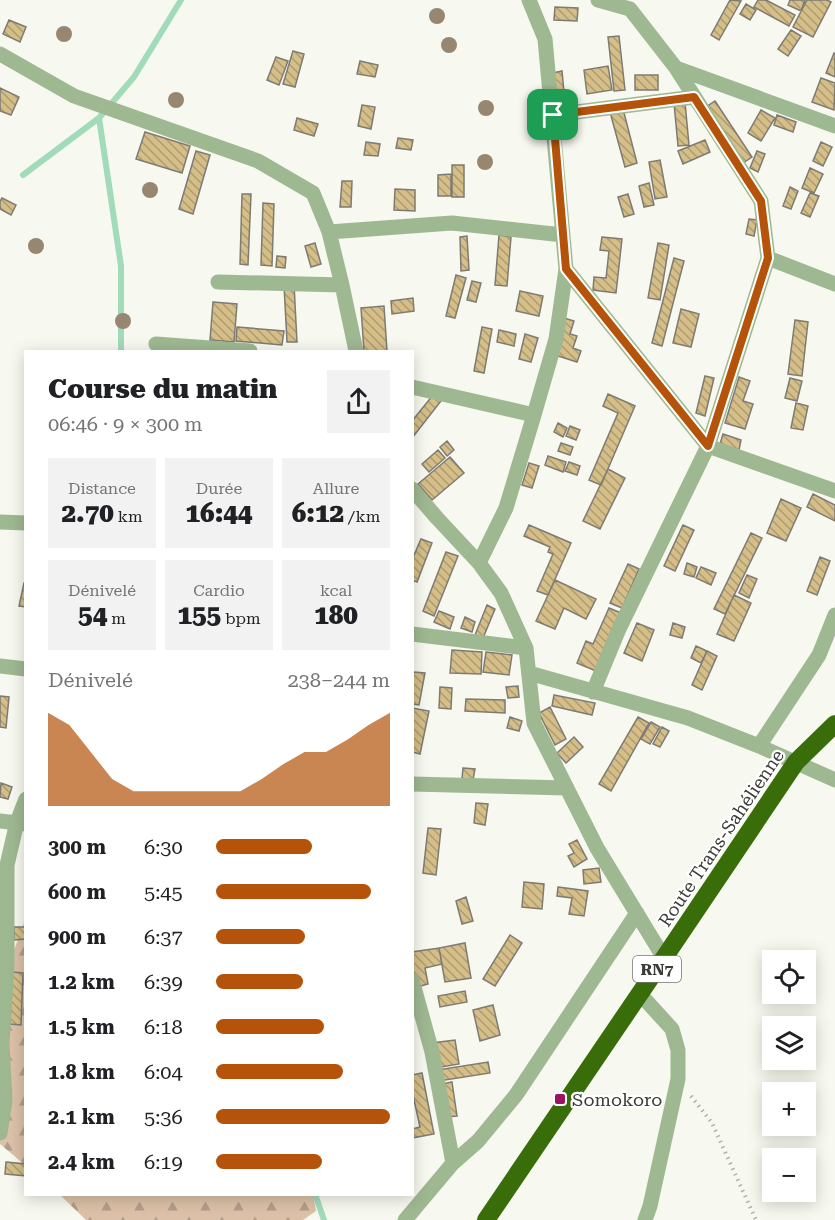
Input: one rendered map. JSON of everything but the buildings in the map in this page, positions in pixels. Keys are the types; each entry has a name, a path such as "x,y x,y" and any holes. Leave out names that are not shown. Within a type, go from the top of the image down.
{"highway":[{"name":"Route Trans-Sahélienne","path":"486,1220 796,762 835,724"}],"street":[{"path":"479,563 506,508 534,415 556,339 566,269 545,39 529,0"},
{"path":"593,692 620,629 708,446 768,258 761,201 676,69 632,4 598,0"},
{"path":"0,54 74,96 258,161 313,193 329,232 356,350"},
{"path":"676,69 835,126"},
{"path":"553,115 694,97"},
{"path":"329,232 452,223 563,235"},
{"path":"768,258 835,284"},
{"path":"566,269 708,446 835,491"},
{"path":"218,282 342,285"},
{"path":"156,344 237,350"},
{"path":"414,387 534,415"},
{"path":"414,491 479,563 501,593 526,648 534,723 597,848 664,958"},
{"path":"0,522 24,523"},
{"path":"759,746 819,655 835,615"},
{"path":"414,634 526,648"},
{"path":"0,666 24,669"},
{"path":"529,673 688,718 835,780"},
{"path":"414,784 567,788"},
{"path":"0,821 21,823 7,865 7,968 1,1043 5,1101 0,1133"},
{"path":"405,1220 453,1163 478,1142 516,1095 637,913"},
{"path":"414,987 432,1052 453,1163"},
{"path":"640,994 672,1029 678,1050 678,1079 645,1220"}],"path":[{"path":"678,1079 712,1123 756,1220"}],"green space":[{"path":"24,924 24,1164 0,1144 0,987"},
{"path":"61,1196 313,1196 316,1211 303,1220 86,1220"}],"waterway":[{"path":"121,350 121,266 99,118 134,77 181,0"},
{"path":"23,175 99,118"},
{"path":"316,1196 324,1220"}],"place":[{"name":"Somokoro","path":"560,1099"}],"route":[{"path":"694,97 761,201 768,258 708,446 566,269 553,115 694,97"}]}
